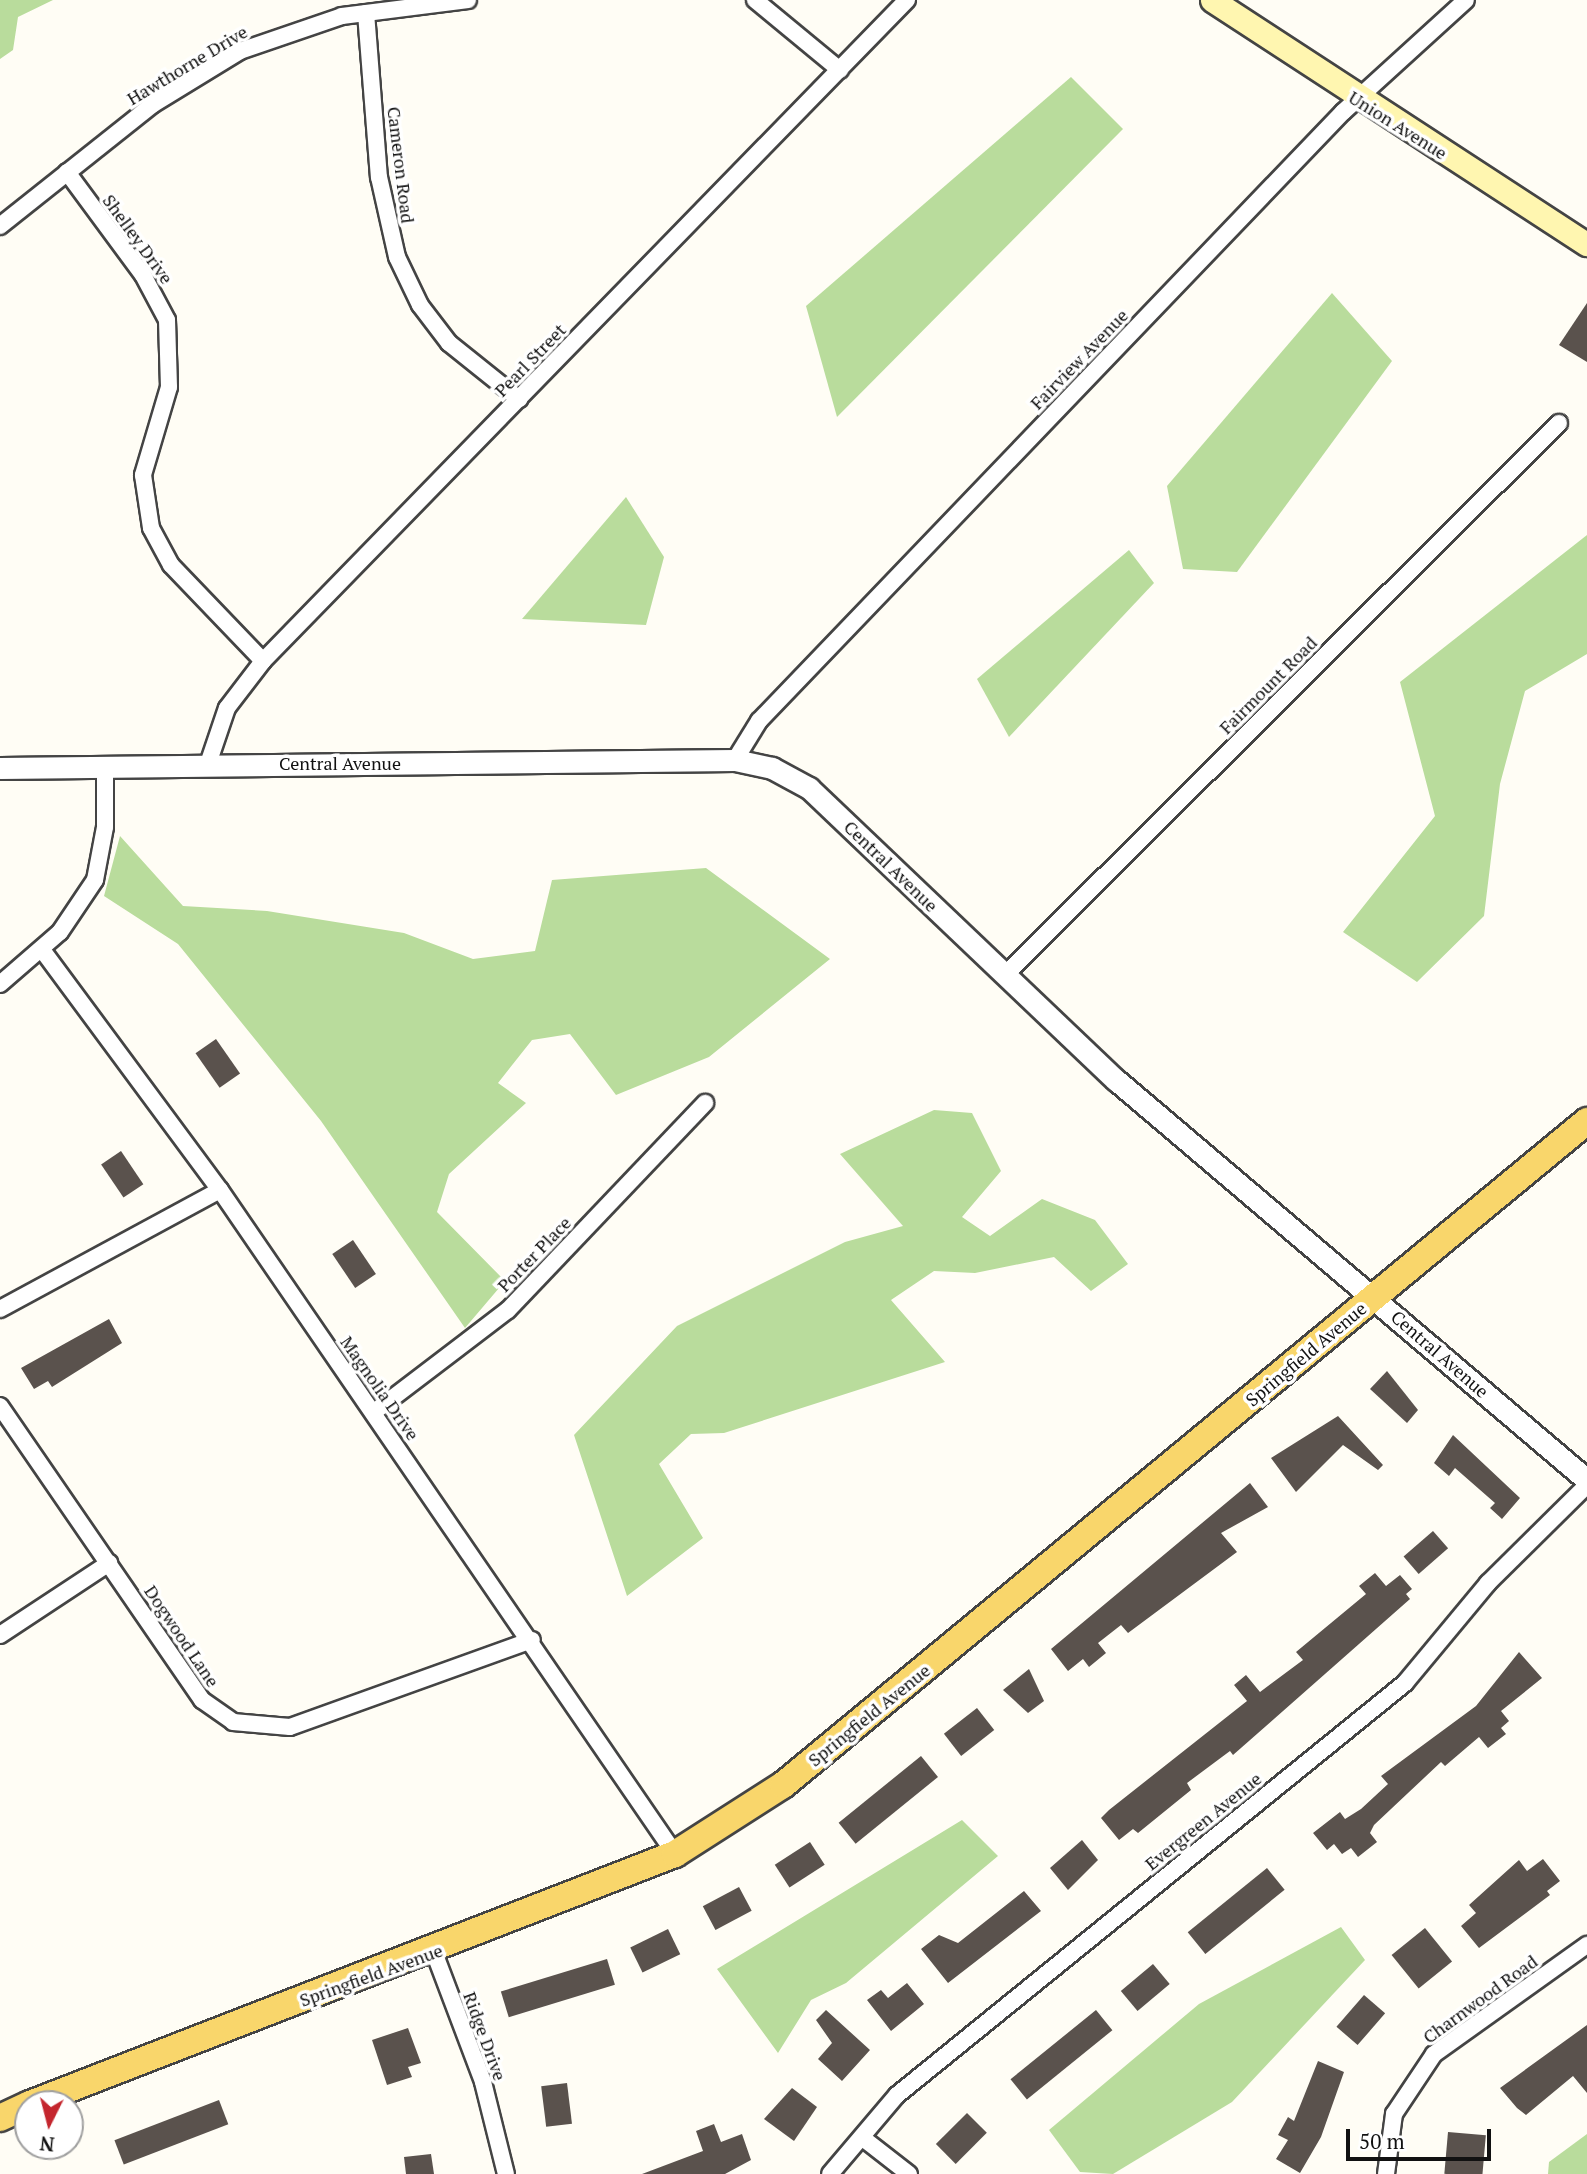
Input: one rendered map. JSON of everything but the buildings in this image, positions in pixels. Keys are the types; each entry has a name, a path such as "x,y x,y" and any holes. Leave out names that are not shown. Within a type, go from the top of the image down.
{"main road":[{"name":"Union Avenue","path":"1212,0 1356,99 1587,244"},
{"name":"Springfield Avenue","path":"66,2090 434,1952 675,1854 783,1785 1587,1121"}],"street":[{"name":"Hawthorne Drive","path":"0,226 152,105 240,51 313,24 366,13 468,0"},
{"path":"755,0 840,71"},
{"name":"Pearl Street","path":"208,764 227,708 263,661 907,0"},
{"name":"Fairview Avenue","path":"736,760 759,721 1356,99 1466,0"},
{"name":"Cameron Road","path":"366,13 379,177 397,257 420,305 449,343 519,399"},
{"name":"Shelley Drive","path":"67,172 143,275 167,320 169,387 143,475 151,528 171,565 263,661"},
{"name":"Fairmount Road","path":"1005,975 1559,423"},
{"name":"Central Avenue","path":"0,768 736,760 772,768 809,788 1116,1080 1587,1480"},
{"path":"0,984 43,951 95,880 105,827 105,766"},
{"name":"Magnolia Drive","path":"43,951 220,1191 532,1640 675,1854"},
{"name":"Porter Place","path":"374,1412 508,1310 705,1103"},
{"path":"0,1309 220,1191"},
{"name":"Dogwood Lane","path":"0,1406 202,1700 252,1728 290,1727 532,1640"},
{"name":"Evergreen Avenue","path":"830,2174 864,2138 897,2095 1405,1683 1488,1584 1587,1485"},
{"path":"0,1635 109,1563"},
{"name":"Charnwood Road","path":"1386,2174 1394,2114 1434,2054 1587,1945"},
{"name":"Ridge Drive","path":"434,1952 483,2082 506,2174"},
{"path":"864,2138 909,2174"}],"green space":[{"path":"0,0 53,0 18,17 13,50 0,59"},
{"path":"1071,77 1123,129 837,417 806,306"},
{"path":"1332,293 1392,361 1237,572 1183,569 1167,486"},
{"path":"626,497 664,557 646,625 522,619"},
{"path":"1587,535 1587,654 1525,691 1500,784 1484,916 1417,982 1343,932 1435,816 1400,682"},
{"path":"1129,550 1154,583 1009,737 977,679"},
{"path":"120,836 183,906 267,911 404,933 473,959 535,951 552,880 706,868 830,959 709,1057 616,1095 570,1034 532,1040 498,1083 526,1103 449,1174 437,1212 505,1281 465,1328 321,1121 178,944 104,896"},
{"path":"934,1110 972,1113 1001,1171 962,1217 990,1236 1042,1199 1095,1220 1128,1264 1091,1291 1054,1257 975,1273 934,1271 891,1300 945,1362 724,1433 691,1434 659,1464 703,1538 627,1596 574,1435 677,1326 845,1242 903,1226 840,1154"},
{"path":"962,1820 998,1856 846,1983 811,2000 778,2053 717,1969"},
{"path":"1341,1927 1365,1960 1232,2102 1113,2174 1080,2172 1049,2130 1199,2004"},
{"path":"1587,2134 1587,2174 1548,2174 1549,2162"}]}
